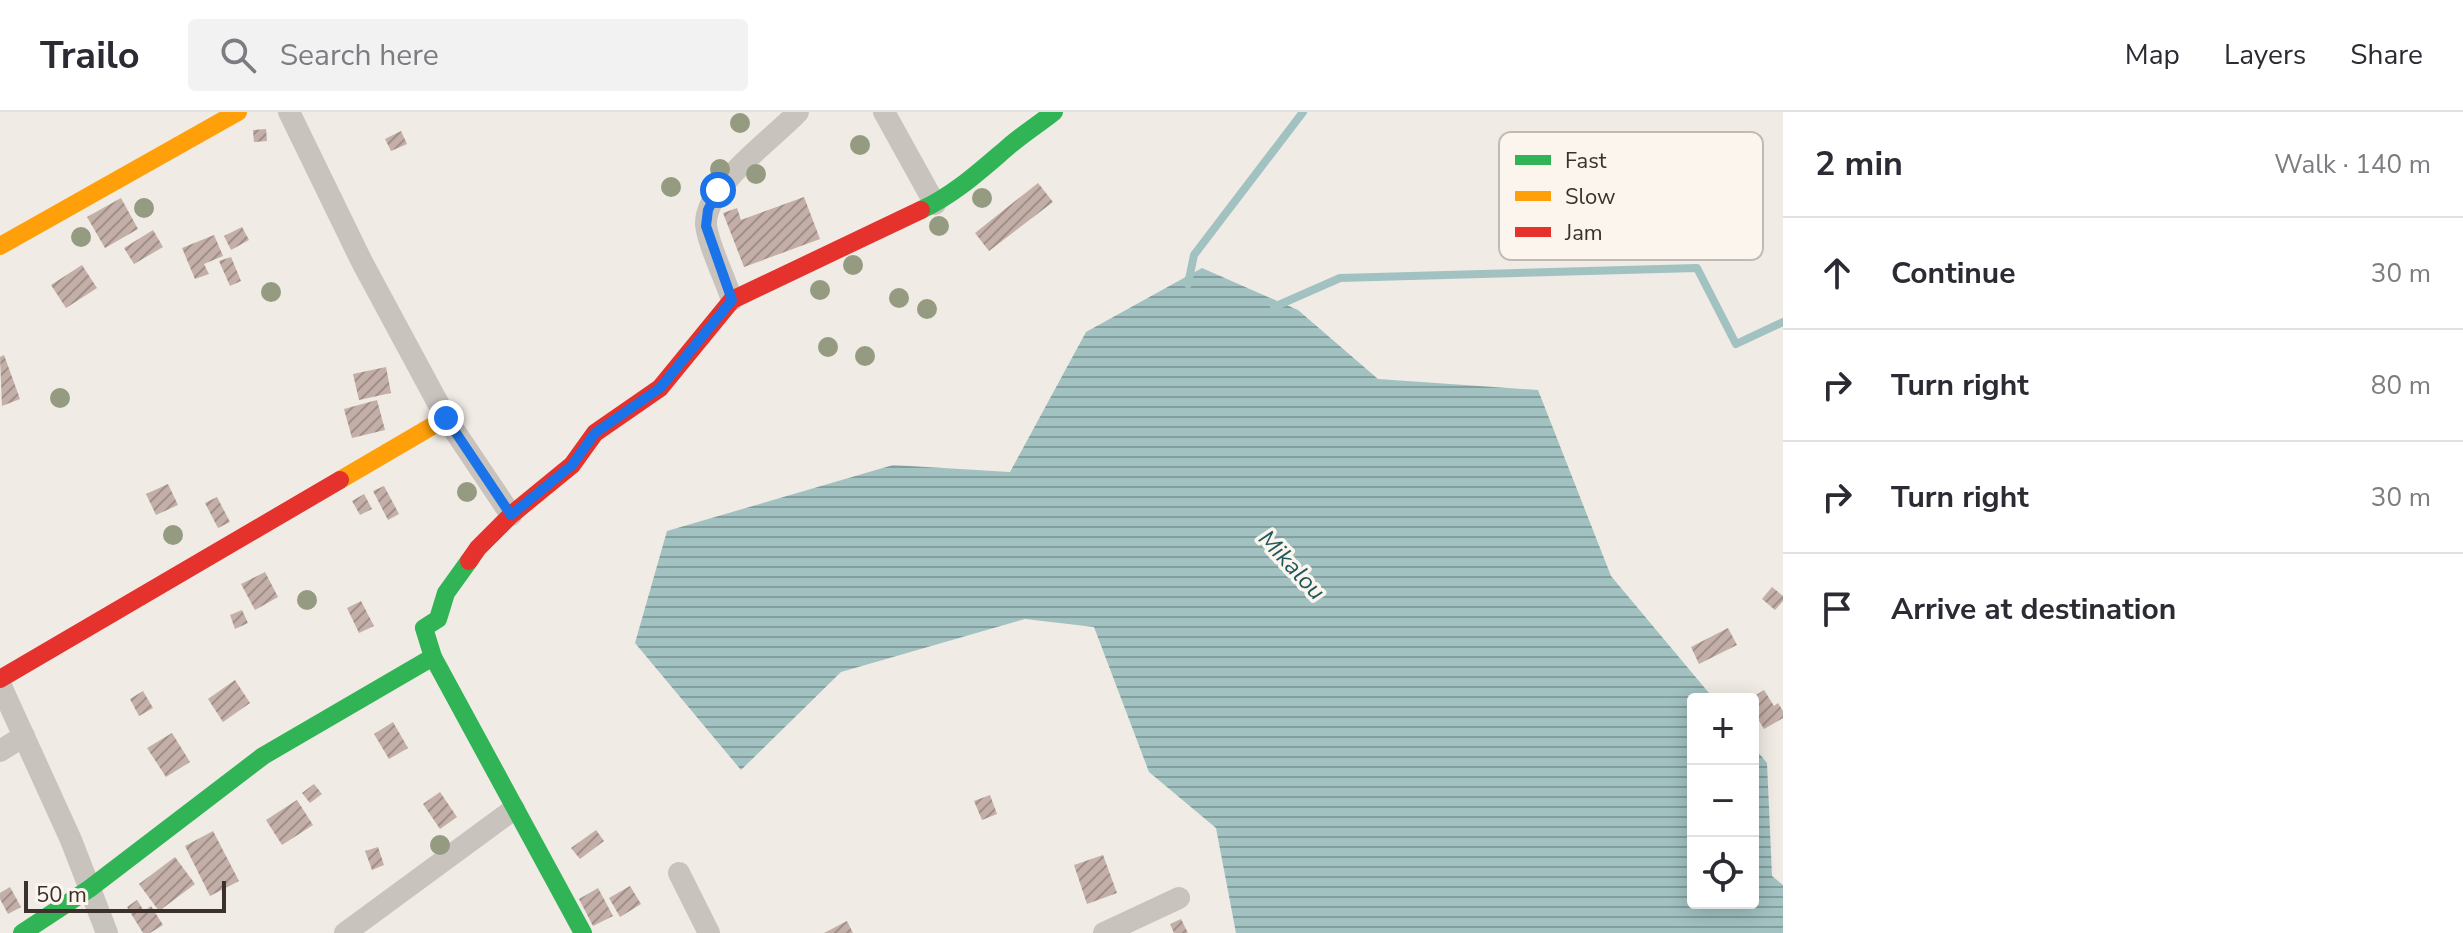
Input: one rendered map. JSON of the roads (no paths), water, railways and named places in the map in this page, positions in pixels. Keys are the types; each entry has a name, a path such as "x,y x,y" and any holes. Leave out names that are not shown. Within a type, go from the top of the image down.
{"street":[{"path":"0,246 238,112"},
{"path":"289,112 362,262 446,418 511,515"},
{"path":"732,300 706,226 708,210 718,190 798,112"},
{"path":"884,112 935,204"},
{"path":"583,933 433,657 424,628 438,619 446,593 478,548 511,515 572,465 595,433 660,388 732,300 935,204 986,168 1054,112"},
{"path":"107,933 71,840 0,682 446,418"},
{"path":"22,933 89,889 263,756 433,657"},
{"path":"0,751 24,736"},
{"path":"345,933 514,809"},
{"path":"679,873 707,932"},
{"path":"1104,933 1179,898"}],"water":[{"path":"1202,268 1298,310 1378,379 1538,390 1611,576 1709,693 1687,693 1687,909 1759,909 1759,753 1767,763 1772,876 1783,885 1783,933 1236,933 1216,828 1149,772 1094,627 1025,619 841,672 741,770 635,643 667,531 893,465 1010,472 1086,332"}],"waterway":[{"name":"Mikalou","path":"1188,284 1194,255 1303,112"},
{"path":"1274,307 1340,278 1697,268 1736,344 1783,322"}]}
